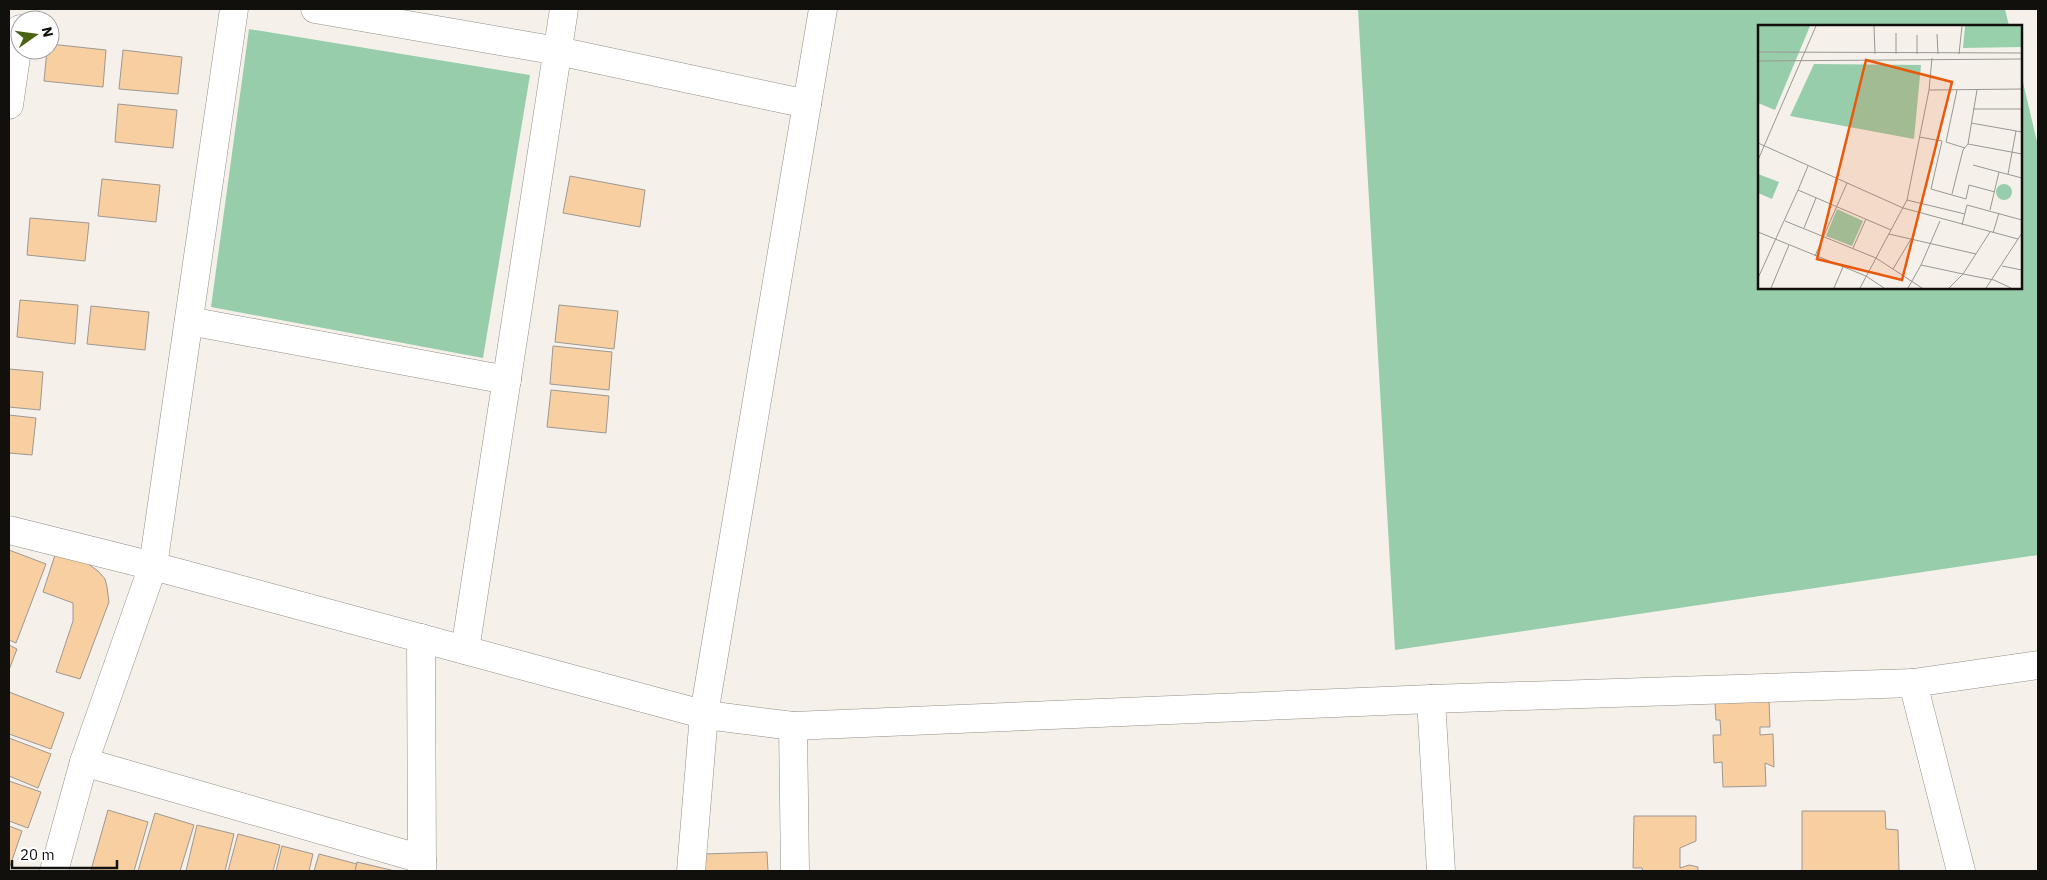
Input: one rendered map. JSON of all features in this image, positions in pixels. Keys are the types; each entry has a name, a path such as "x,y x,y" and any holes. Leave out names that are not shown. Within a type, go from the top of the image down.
{"street":[{"path":"54,871 84,762 153,566 234,9"},
{"path":"315,9 558,51 807,104"},
{"path":"465,650 564,9"},
{"path":"691,871 704,714 823,9"},
{"path":"9,105 16,60"},
{"path":"189,321 507,380"},
{"path":"9,530 153,566 704,714 794,726 1431,699 1913,683 2038,664"},
{"path":"84,762 422,865 422,638"},
{"path":"1913,683 1961,871"},
{"path":"1431,699 1441,871"},
{"path":"794,726 794,871"}],"green space":[{"path":"1358,9 2005,9 2009,25 1758,25 1758,289 2022,289 2022,78 2038,146 2038,555 1395,650"},
{"path":"249,29 530,75 483,358 211,307"}],"building":[{"path":"60,45 106,50 103,87 44,81 46,60 60,60"},
{"path":"123,50 182,57 178,94 119,89"},
{"path":"118,104 177,110 173,148 115,142"},
{"path":"570,176 645,190 640,227 563,213"},
{"path":"102,179 160,185 156,222 98,216"},
{"path":"30,218 89,223 85,261 27,255"},
{"path":"20,300 78,305 75,344 17,337"},
{"path":"559,305 618,311 614,349 555,342"},
{"path":"91,306 149,312 145,350 87,344"},
{"path":"553,346 612,352 609,390 550,384"},
{"path":"9,369 43,372 40,410 9,407"},
{"path":"551,390 609,396 606,433 547,427"},
{"path":"9,415 36,418 32,455 9,453"},
{"path":"9,550 46,564 16,643 9,640"},
{"path":"55,555 84,561 98,571 105,579 107,587 109,602 80,679 56,672 73,621 73,603 43,592"},
{"path":"9,645 17,649 9,670"},
{"path":"9,692 64,713 51,749 9,734"},
{"path":"1769,700 1770,727 1760,727 1760,735 1773,734 1774,767 1765,763 1766,786 1723,787 1722,762 1714,763 1713,735 1721,735 1720,720 1716,720 1715,702"},
{"path":"9,738 51,754 38,788 9,776"},
{"path":"9,781 41,792 28,828 9,821"},
{"path":"108,810 148,822 134,871 91,870"},
{"path":"1802,811 1885,811 1886,829 1898,830 1899,871 1802,871"},
{"path":"155,813 194,825 180,871 138,871"},
{"path":"1634,816 1696,816 1696,841 1680,848 1680,868 1689,865 1698,867 1698,871 1643,871 1642,868 1633,868"},
{"path":"197,825 234,834 225,871 186,871"},
{"path":"9,826 22,831 9,869"},
{"path":"238,834 280,845 273,871 228,871"},
{"path":"282,846 313,854 309,871 276,871"},
{"path":"767,852 768,871 704,871 704,854"},
{"path":"319,854 357,864 355,871 314,871"},
{"path":"357,862 395,871 355,871"}]}
